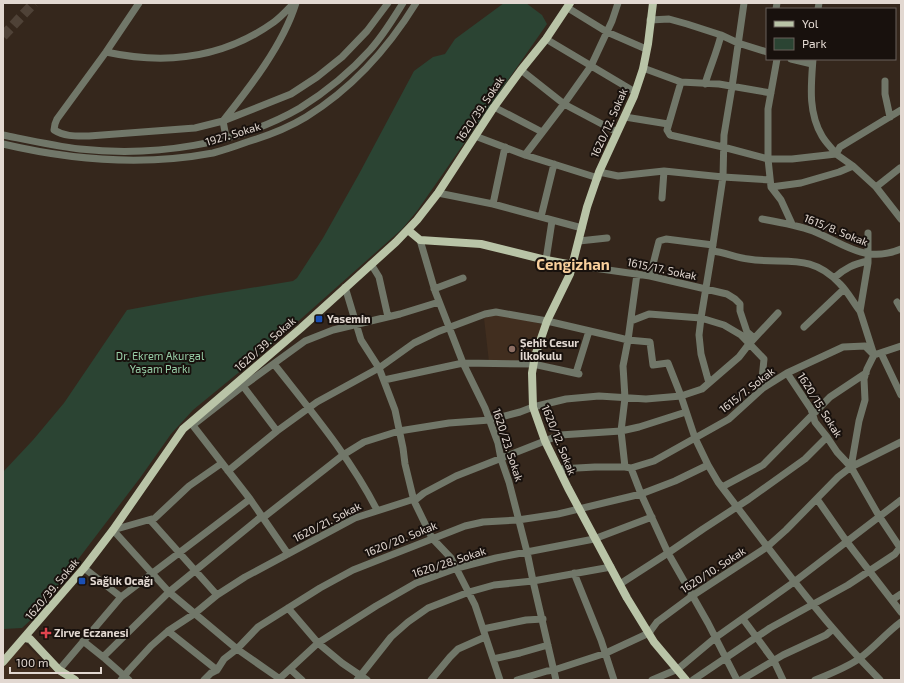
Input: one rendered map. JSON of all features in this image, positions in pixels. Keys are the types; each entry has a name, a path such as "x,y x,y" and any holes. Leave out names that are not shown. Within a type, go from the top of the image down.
{"main road":[{"name":"1620/12. Sokak","path":"653,3 643,68 635,92 599,175 582,228 567,283 547,321 538,347 532,373 533,407 545,441 558,469 594,539 627,598 654,642 686,680"},
{"name":"1620/39. Sokak","path":"3,662 84,568 113,530 183,429 192,424 284,343 408,230 438,193 494,107 546,39 569,5"},
{"path":"408,230 420,240"},
{"name":"1615/17. Sokak","path":"420,240 481,244 573,265"},
{"path":"25,638 30,639 59,670 75,680"}],"street":[{"path":"139,3 106,52 57,119 54,130 60,134 89,136 195,128 223,121 291,94 317,77 342,57 368,31 388,3"},
{"path":"106,52 130,57 175,58 197,56 235,44 257,33 276,21 295,3"},
{"path":"226,137 223,121 252,83 280,40 289,23 295,3"},
{"name":"1927. Sokak","path":"3,135 80,149 115,151 183,147 205,143 252,130 282,117 300,107 345,74 370,50 387,28 403,3"},
{"name":"1927. Sokak","path":"3,144 78,158 134,160 184,158 214,152 262,138 305,118 331,100 376,59 395,36 416,3"},
{"path":"525,154 564,104 591,66 618,3"},
{"path":"709,383 701,354 699,335 723,178 724,134 744,3"},
{"path":"569,5 606,32 646,49"},
{"path":"650,20 668,19 687,24 766,52"},
{"path":"705,84 721,35"},
{"path":"546,39 635,92"},
{"path":"777,60 768,109 768,159 770,183 781,200 792,224"},
{"path":"797,60 812,62 812,107 822,137 836,154 853,166 876,187 901,219"},
{"path":"643,68 681,82 719,84 771,93"},
{"path":"521,70 564,104 617,132"},
{"path":"885,81 885,94 890,117"},
{"path":"681,82 668,124 667,130 670,135 768,159 792,159 836,154"},
{"path":"494,107 542,132"},
{"path":"836,154 840,147 900,112"},
{"path":"625,117 668,124"},
{"path":"475,136 554,164 599,175 618,176 664,171 770,183 801,183 839,172 853,166"},
{"path":"494,204 505,147"},
{"path":"541,217 554,164"},
{"path":"876,187 900,168"},
{"path":"662,198 664,171"},
{"path":"438,193 494,204 582,228"},
{"name":"1615/8. Sokak","path":"762,218 792,224 813,231 868,258 901,249"},
{"path":"546,260 552,221"},
{"path":"860,311 868,258 868,232"},
{"path":"579,240 607,238"},
{"path":"650,276 659,241 666,239 713,248 748,259 809,263 834,278 860,311 878,354 901,395"},
{"name":"1620/23. Sokak","path":"420,240 434,289 463,363 490,420 498,443 501,459 528,552 533,581 556,680"},
{"path":"834,278 850,265 868,258"},
{"path":"371,264 379,278 388,317"},
{"name":"1615/17. Sokak","path":"573,265 650,276 727,294 735,298 740,304 740,311 747,332 752,341"},
{"path":"637,274 623,366 625,398 621,431 628,468 668,554 737,680"},
{"path":"434,289 463,278"},
{"path":"345,287 361,340 379,368 395,410 414,501 432,538 451,558 469,592 475,605 500,680"},
{"path":"804,327 844,289"},
{"path":"288,554 250,498 192,424 305,341 334,330 388,317 439,302"},
{"path":"897,302 901,309"},
{"path":"228,471 277,431 317,402 379,368 414,343 449,327 485,314 496,312 547,321 628,340 650,342 653,365 668,363 695,438 708,465 722,487 794,582 859,659 880,680"},
{"path":"103,657 169,592 343,454 364,442 399,431 449,423 490,420 566,399 592,397 646,399 681,396 702,389 739,357 778,313"},
{"path":"631,321 649,314 701,318 724,325 752,341 764,359 762,379 763,388"},
{"path":"384,380 463,363 533,364 578,373 589,331"},
{"name":"1615/7. Sokak","path":"558,469 628,468 654,461 729,419 763,388 787,373 843,347 865,346 878,354"},
{"path":"878,354 901,346"},
{"name":"1620/15. Sokak","path":"851,466 859,421 866,400 864,379 878,354"},
{"path":"274,364 343,454 363,483 377,510"},
{"name":"1620/15. Sokak","path":"787,373 805,399 813,414 815,422 837,452 851,466 879,516 901,547"},
{"path":"722,487 763,465 830,397 866,373"},
{"path":"243,386 277,431"},
{"name":"1620/21. Sokak","path":"125,679 151,646 217,595 245,577 346,523 377,510 411,500 414,501 424,493 456,476 560,436 621,431 639,427 686,412"},
{"path":"620,584 668,554 737,507 805,458 827,437"},
{"name":"1620/10. Sokak","path":"517,680 606,653 649,633 657,622 692,596 766,547 851,466 901,442"},
{"path":"222,463 189,486 155,518 113,530 169,592 238,649 279,679"},
{"name":"1620/20. Sokak","path":"204,680 211,673 217,670 224,659 238,649 258,627 353,570 465,526 483,522 518,520 558,514 641,494 676,481 708,465"},
{"path":"59,670 121,597 250,498"},
{"path":"817,499 847,542 901,612"},
{"path":"652,680 678,669 715,638 794,582 901,500"},
{"name":"1620/28. Sokak","path":"279,679 318,643 376,606 416,583 457,568 496,558 594,539 652,517"},
{"path":"150,520 180,551 217,595"},
{"path":"693,680 792,615 848,585 895,554 901,547"},
{"path":"358,678 391,637 408,622 428,608 469,592 494,585 533,581 611,567"},
{"path":"84,568 121,597"},
{"path":"574,573 606,653 614,680"},
{"path":"892,600 901,594"},
{"path":"288,608 318,643 358,678 367,680"},
{"path":"483,629 526,620 542,619"},
{"path":"743,619 774,661 783,680"},
{"path":"815,680 859,659 901,622"},
{"path":"741,680 774,661 826,635 833,629"},
{"path":"168,632 217,670"},
{"path":"431,680 458,649 485,637"},
{"path":"83,642 103,657 125,679"},
{"path":"493,659 548,645"},
{"path":"290,669 302,680"}],"shaded area":[{"name":"Şehit Cesur İlkokulu","path":"496,314 526,319 543,325 532,362 489,362 484,318"},
{"path":"23,642 65,680 3,680 3,665"}],"green space":[{"name":"Dr. Ekrem Akurgal Yaşam Parkı","path":"504,3 526,3 542,15 547,24 417,211 402,229 266,350 193,410 171,434 140,478 35,616 22,628 3,629 3,472 33,440 64,403 127,310 293,281 297,278 323,238 414,71 433,57 445,54 455,39"}],"tunnel":[{"path":"3,36 34,3"}],"place":[{"name":"Yasemin","path":"319,319"},
{"name":"Şehit Cesur İlkokulu","path":"512,349"},
{"name":"Sağlık Ocağı","path":"82,581"},
{"name":"Zirve Eczanesi","path":"46,633"}],"district":[{"name":"Cengizhan","path":"573,265"}]}
